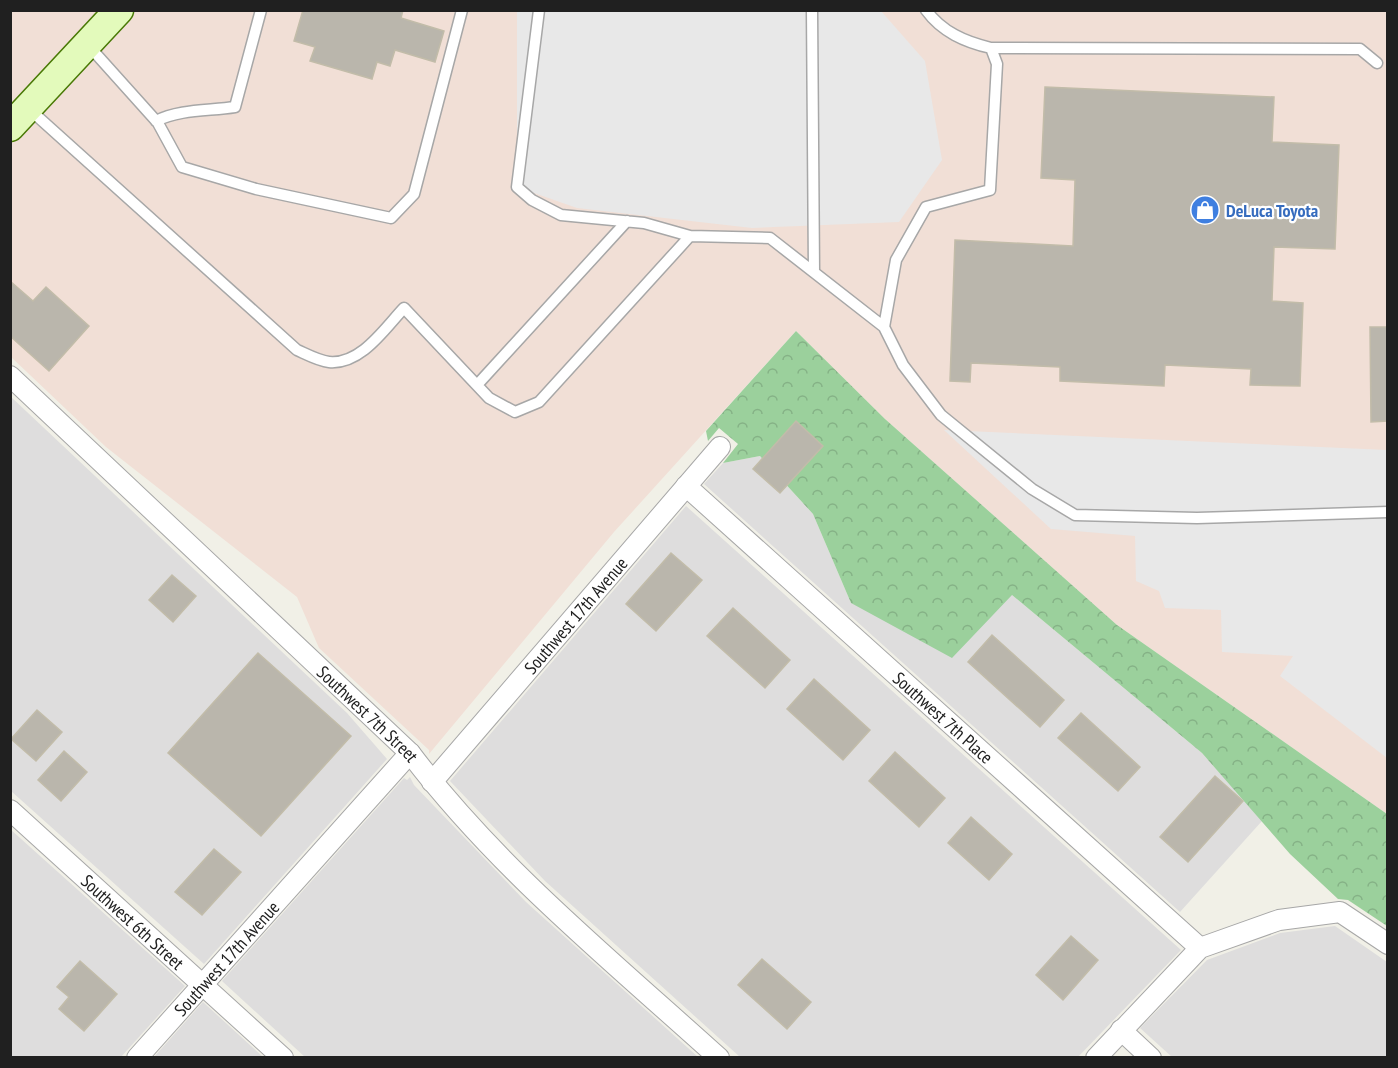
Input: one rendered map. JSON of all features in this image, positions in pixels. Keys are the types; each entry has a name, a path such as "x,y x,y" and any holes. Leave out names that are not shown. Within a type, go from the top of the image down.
{"main road":[{"path":"19,117 119,10"}],"street":[{"name":"Southwest 7th Street","path":"10,376 410,753 432,782 536,891 719,1058"},
{"name":"Southwest 17th Avenue","path":"432,782 720,447"},
{"name":"Southwest 7th Place","path":"686,486 1200,948"},
{"name":"Southwest 17th Avenue","path":"137,1058 410,753"},
{"name":"Southwest 6th Street","path":"10,810 284,1058"},
{"path":"1096,1058 1200,948 1279,920 1340,912 1388,944"},
{"path":"1121,1030 1151,1058"}],"lane":[{"path":"156,121 173,113 203,112 235,107 261,10"},
{"path":"87,45 156,121 182,167 256,189 391,218 414,194 462,10"},
{"path":"539,10 517,188 532,200 561,215 644,223 690,236 770,238 884,327 903,365 941,415 1032,489 1075,515 1197,518 1388,512"},
{"path":"812,10 814,272"},
{"path":"926,10 937,25 971,44 991,48 1360,49 1377,63"},
{"path":"884,327 896,260 926,207 990,190 997,64 991,48"},
{"path":"19,117 297,350 328,362 350,358 367,347 404,308 489,398 515,412 539,402 690,236"},
{"path":"477,385 627,221"}],"shaded area":[{"path":"11,11 102,11 11,108"},
{"path":"136,11 1387,11 1387,814 1117,625 885,419 796,331 614,532 429,754 429,750 319,648 297,597 106,447 11,357 10,145"},
{"path":"517,11 881,11 925,61 942,160 899,222 752,228 577,208 517,187"},
{"path":"10,396 347,713 387,759 204,964 11,791"},
{"path":"944,430 1387,450 1387,758 1280,676 1293,656 1222,652 1221,610 1165,608 1159,591 1136,581 1135,536 1051,529"},
{"path":"760,456 813,514 851,603 1012,595 1202,753 1262,821 1180,912 704,484 723,463"},
{"path":"686,506 1181,950 1078,1057 740,1057 545,881 450,781"},
{"path":"410,777 414,785 526,902 698,1057 305,1057 222,981 404,778 407,780"},
{"path":"10,829 185,986 121,1057 11,1057"},
{"path":"1335,926 1387,962 1387,1057 1172,1057 1140,1028 1207,960 1280,933"},
{"path":"203,1002 263,1057 154,1057"}],"green space":[{"path":"796,331 885,419 1117,625 1387,814 1387,926 1348,900 1338,899 1290,854 1202,753 1012,595 952,658 851,603 813,514 760,456 723,463 738,444 719,428 708,441 706,431"}],"building":[{"path":"303,10 403,10 401,18 444,31 435,62 395,50 390,66 377,62 372,79 310,61 315,47 294,41"},
{"name":"DeLuca Toyota","path":"1045,87 1274,97 1272,142 1339,145 1335,249 1274,247 1272,301 1303,303 1300,386 1250,385 1251,369 1165,365 1164,386 1060,381 1060,367 971,363 970,382 950,381 955,240 1073,246 1075,180 1041,178"},
{"path":"10,281 33,301 46,287 89,326 49,371 10,336"},
{"path":"1370,327 1388,327 1388,421 1371,422"},
{"path":"796,421 823,446 780,493 753,469"},
{"path":"671,553 702,580 656,631 626,604"},
{"path":"172,575 196,596 173,622 149,600"},
{"path":"733,608 790,660 765,688 707,636"},
{"path":"992,635 1064,700 1040,727 968,662"},
{"path":"258,653 351,736 261,836 168,753"},
{"path":"814,679 870,730 843,760 787,709"},
{"path":"37,710 62,732 36,761 11,739"},
{"path":"1081,713 1140,767 1118,791 1058,738"},
{"path":"64,751 87,772 61,801 38,780"},
{"path":"895,752 945,798 919,827 869,781"},
{"path":"1215,776 1243,801 1188,862 1160,837"},
{"path":"971,817 1012,854 989,880 948,843"},
{"path":"214,849 241,872 202,915 175,892"},
{"path":"1071,936 1098,960 1063,1000 1036,975"},
{"path":"762,959 811,1002 787,1029 738,985"},
{"path":"80,961 117,994 84,1031 59,1009 69,997 57,987"}],"place":[{"name":"DeLuca Toyota","path":"1205,210"}]}
